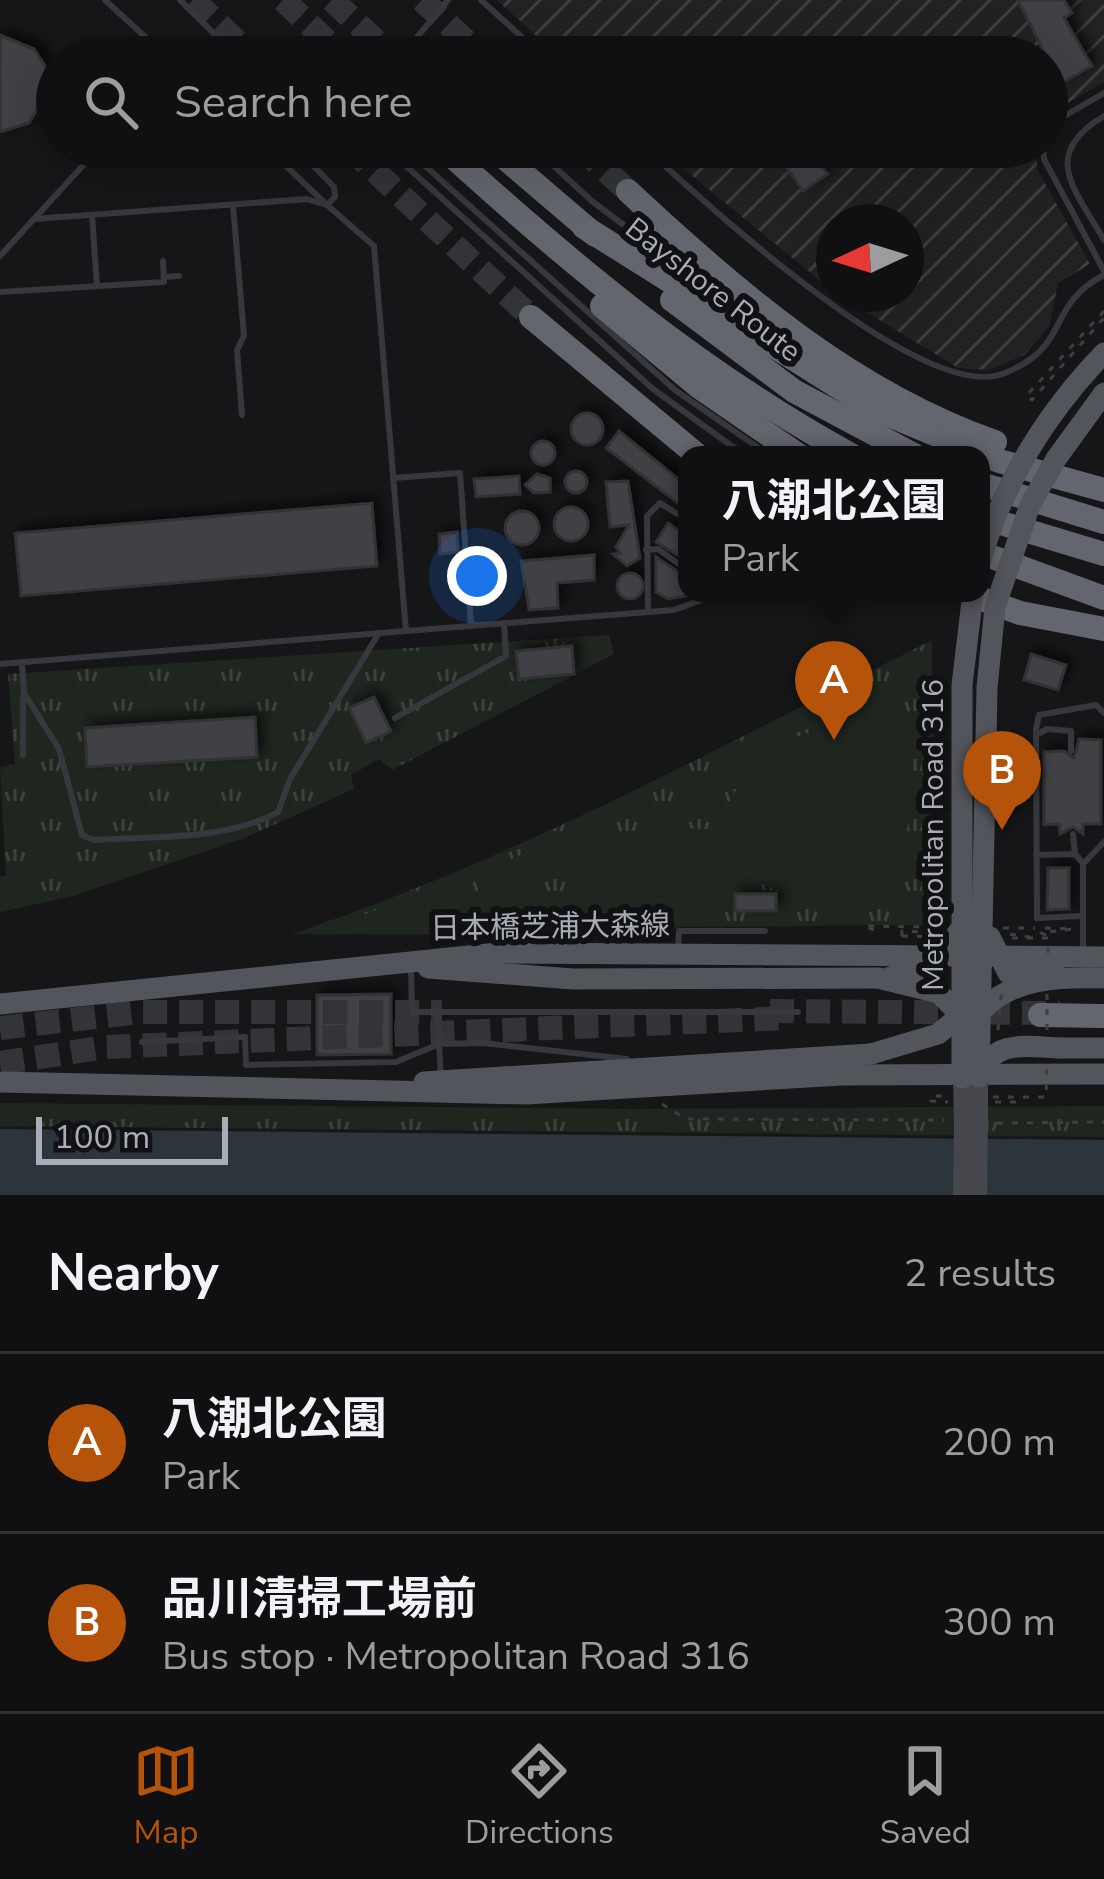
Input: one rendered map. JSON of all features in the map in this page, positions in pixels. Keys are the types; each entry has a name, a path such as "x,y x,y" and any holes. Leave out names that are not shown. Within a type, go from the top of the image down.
{"highway":[{"name":"Bayshore Route","path":"465,168 697,358 836,446"},
{"name":"Bayshore Route","path":"516,168 763,370 898,446"},
{"path":"487,188 596,301 698,386 785,446"},
{"path":"628,191 748,299 848,368 976,435 1104,475"},
{"path":"584,227 872,408 963,446"},
{"path":"530,317 686,446"},
{"path":"990,457 1104,490"},
{"path":"990,487 1104,522"},
{"path":"990,520 1104,554"},
{"path":"990,559 1104,598"},
{"path":"990,601 1020,613 1104,629"},
{"path":"1040,1015 1104,1016"}],"main road":[{"path":"990,533 1034,442 1104,353"},
{"name":"Metropolitan Road 316","path":"971,1078 973,1013 989,928 986,688 995,607 1009,555 1036,493 1104,393"},
{"name":"Metropolitan Road 316","path":"968,602 962,685 989,928"},
{"path":"374,966 573,979 878,978 924,970 949,948 989,928 1003,969 1014,976 1104,978"},
{"name":"日本橋芝浦大森線","path":"0,1004 516,952 1094,957"},
{"path":"872,1054 938,1034 1001,994 1060,977"},
{"path":"878,978 939,993 973,1013 997,1039 1061,1048 1104,1048"},
{"path":"962,1195 971,1078 997,1039"},
{"path":"267,1091 937,1050 971,1078 978,1195"},
{"path":"0,1080 267,1091 526,1094 841,1075 1104,1074"}],"lane":[{"path":"105,0 144,36"},
{"path":"180,0 217,36"},
{"path":"418,36 448,0"},
{"path":"481,0 521,36"},
{"path":"1068,114 1104,93"},
{"path":"1068,155 1076,136 1104,116"},
{"path":"0,256 81,168"},
{"path":"288,168 377,253 406,631"},
{"path":"315,168 334,187 335,197 327,205"},
{"path":"408,168 642,379 732,446"},
{"path":"427,168 675,390 756,446"},
{"path":"556,168 593,202 848,384 872,408"},
{"path":"668,168 786,271 889,341 965,379 998,376 1039,356 1053,338 1069,298 1104,273 1049,168"},
{"path":"1067,168 1104,240"},
{"path":"34,219 307,199 327,205"},
{"path":"233,204 244,337 237,350 242,415"},
{"path":"92,215 97,286"},
{"path":"0,292 164,282 163,261"},
{"path":"164,278 179,276"},
{"path":"393,478 460,473 471,626"},
{"path":"643,612 651,605 647,516 655,504 678,516"},
{"path":"646,550 658,549 678,563"},
{"path":"0,664 674,610 696,602"},
{"path":"395,718 506,656 504,623"},
{"path":"24,693 59,749 78,828 87,838 245,826 282,807 290,779 379,633"},
{"path":"22,662 23,755"},
{"path":"1082,916 1036,918 1036,735 1039,715 1078,706 1103,710"},
{"path":"1036,735 1046,729 1071,731 1071,752"},
{"path":"1073,834 1075,854 1084,863"},
{"path":"1094,957 1082,916 1084,863 1104,842"},
{"path":"1036,855 1075,854"},
{"path":"677,954 679,931 765,932"},
{"path":"411,967 412,1012 798,1012"},
{"path":"438,1012 441,1080"},
{"path":"142,1042 245,1037 246,1065 396,1062 439,1044 483,1043 678,1065"}],"path":[{"path":"1104,314 1032,400 1026,396 1104,314"},
{"path":"874,930 864,926 928,927 928,932 902,932 902,936"},
{"path":"989,928 1036,938"},
{"path":"989,928 1072,929 1042,933 1054,939"},
{"path":"997,1039 1003,969"},
{"path":"943,1096 931,1096 931,1101 952,1102"},
{"path":"988,1102 1021,1102 1021,1098"},
{"path":"660,1103 686,1119 944,1120"},
{"path":"997,1123 1104,1122"}],"shaded area":[{"path":"497,0 1104,0 1104,82 1068,103 1068,36 536,36"},
{"path":"683,168 1037,168 1090,264 1058,283 1049,327 1024,355 989,370 958,368 866,312 924,312 924,204 816,204 816,277"},
{"path":"0,1129 1104,1140 1104,1195 0,1195"}],"green space":[{"path":"609,635 614,654 392,770 379,759 351,775 354,789 244,838 73,896 0,912 0,877 6,875 0,767 15,764 8,674"},
{"path":"932,640 933,904 925,925 676,927 668,935 292,934 538,836"},
{"path":"876,724 912,727 906,861 891,901 849,906 826,903 717,867 730,802 762,758 810,732"},
{"path":"640,828 710,829 709,897 640,896 638,910 568,908 569,839 639,841"},
{"path":"538,847 551,877 487,908 473,877"},
{"path":"412,898 419,909 412,920 423,925 460,906 465,933 346,932 345,921"},
{"path":"0,1103 632,1109 1104,1106 1104,1137 0,1126"}],"building":[{"path":"1018,0 1064,0 1072,13 1064,18 1092,66 1068,80 1068,36 1036,36"},
{"path":"0,35 36,52 36,111 29,123 0,132"},
{"path":"787,168 823,168 828,174 803,191"},
{"path":"587,413 599,417 603,429 599,441 587,445 575,441 571,429 575,417"},
{"path":"619,431 678,479 678,503 606,448"},
{"path":"543,441 555,453 543,465 531,453"},
{"path":"576,471 587,482 576,493 565,482"},
{"path":"537,474 550,478 550,492 534,493 525,485"},
{"path":"519,476 520,494 476,497 474,479"},
{"path":"628,481 640,558 627,566 613,554 620,553 616,547 629,525 610,527 606,482"},
{"path":"372,503 377,566 21,596 15,533"},
{"path":"571,507 583,512 588,524 583,536 571,541 559,536 554,524 559,512"},
{"path":"522,511 534,516 539,528 534,540 522,545 510,540 505,528 510,516"},
{"path":"668,523 678,530 678,555 656,542"},
{"path":"457,532 458,552 440,554 439,534"},
{"path":"594,555 594,580 557,583 558,608 529,610 521,561"},
{"path":"656,557 678,571 678,597 668,599 656,592"},
{"path":"630,573 643,586 630,599 617,586"},
{"path":"572,646 574,674 519,679 516,651"},
{"path":"1031,654 1066,665 1058,690 1024,680"},
{"path":"374,697 391,731 366,743 349,708"},
{"path":"255,717 257,757 87,767 85,728"},
{"path":"1079,739 1101,740 1101,824 1083,824 1083,834 1073,827 1060,834 1059,824 1044,825 1044,752 1064,751 1074,758"},
{"path":"1048,868 1069,868 1069,909 1047,910"},
{"path":"735,894 776,894 776,911 735,911"},
{"path":"391,994 391,1054 317,1055 317,995"}],"tunnel":[{"path":"193,0 231,36"},
{"path":"283,0 322,36"},
{"path":"332,0 371,36"},
{"path":"422,0 461,36"},
{"path":"371,168 531,317"},
{"path":"603,168 628,191"},
{"path":"770,1011 1060,1013"},
{"path":"0,1028 140,1012 442,1012"},
{"path":"0,1063 106,1047 788,1018"}],"place":[{"name":"八潮北公園","path":"834,740"},
{"name":"品川清掃工場前","path":"1002,830"}]}
